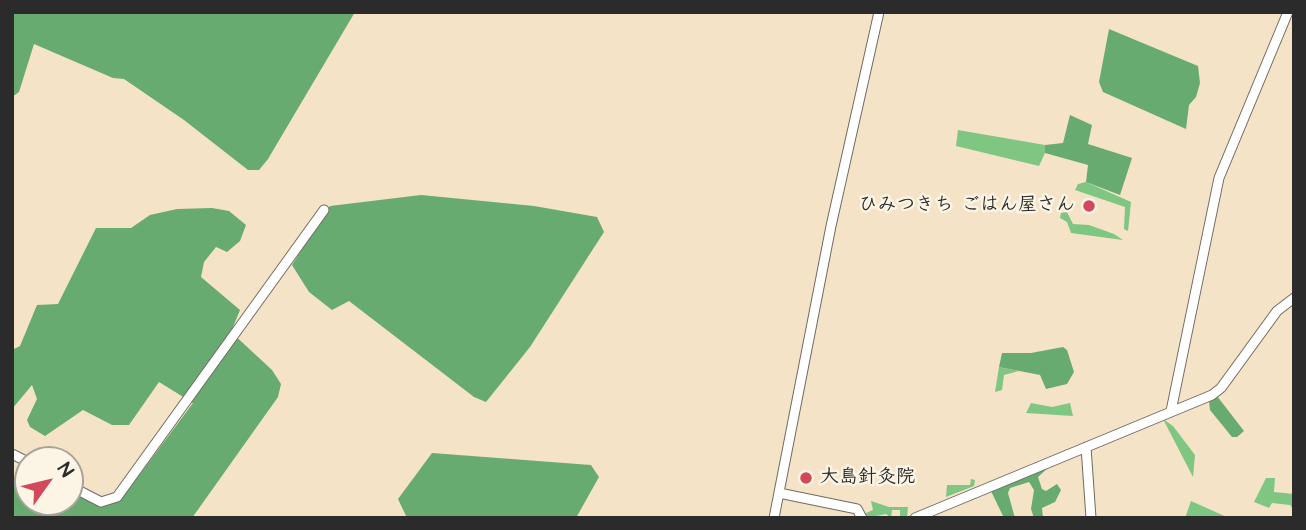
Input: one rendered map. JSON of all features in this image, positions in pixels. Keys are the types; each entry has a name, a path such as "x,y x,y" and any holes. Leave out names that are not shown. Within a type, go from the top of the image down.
{"street":[{"path":"774,518 831,226 879,12"},
{"path":"1171,411 1219,178 1288,12"},
{"path":"84,493 100,502 117,497 324,210"},
{"path":"915,518 1212,395 1221,388 1277,311 1294,298"},
{"path":"1086,446 1091,518"},
{"path":"779,493 857,509 862,518"}],"green space":[{"path":"12,12 355,12 268,159 259,170 248,170 184,120 124,79 113,78 34,44 19,92 12,97"},
{"path":"1109,29 1198,66 1200,83 1196,97 1189,105 1186,129 1103,92 1099,82"},
{"path":"1070,115 1092,125 1088,144 1132,158 1120,195 1086,182 1088,165 1045,153 1045,145 1063,143"},
{"path":"958,130 1045,145 1045,153 1039,166 956,146"},
{"path":"1086,182 1131,202 1128,231 1124,229 1125,207 1075,190 1078,184"},
{"path":"421,195 534,206 597,217 604,232 530,347 486,402 474,397 349,301 332,310 309,292 292,265 330,206"},
{"path":"212,208 229,211 246,225 240,241 227,252 216,247 204,262 201,277 240,310 231,332 272,370 281,384 278,397 192,518 12,518 12,476 14,516 84,516 84,499 101,507 120,501 193,403 159,382 129,425 112,425 83,410 45,436 30,427 27,420 37,399 32,385 12,409 12,350 20,346 37,305 58,304 96,228 131,228 150,215 177,209"},
{"path":"1067,212 1073,224 1089,225 1123,240 1071,233 1067,222 1060,218 1061,213"},
{"path":"1063,347 1067,350 1074,372 1067,384 1046,389 1040,375 999,367 1002,353 1031,353"},
{"path":"999,367 1019,371 1004,375 1002,390 995,392"},
{"path":"1217,396 1244,431 1237,437 1232,437 1210,410 1209,401"},
{"path":"1031,403 1052,407 1070,403 1073,416 1026,413"},
{"path":"1163,419 1173,426 1195,455 1193,477"},
{"path":"432,453 591,465 599,477 576,518 407,518 398,499"},
{"path":"1049,467 1038,477 1042,489 1046,491 1057,484 1061,490 1055,502 1042,508 1043,518 1034,518 1031,509 1034,490 1029,482 1010,488 1008,493 1015,518 1004,518 990,489"},
{"path":"1266,478 1275,478 1274,492 1294,494 1294,510 1290,505 1272,503 1269,508 1254,502"},
{"path":"971,479 975,480 974,486 946,497 947,485 970,485"},
{"path":"871,501 889,507 908,507 907,518 900,518 900,510 892,510 891,518 886,514 867,518 866,513 873,510"},
{"path":"1191,501 1229,518 1185,518"}],"place":[{"name":"ひみつきち ごはん屋さん","path":"1089,206"},
{"name":"大島針灸院","path":"806,478"}]}
